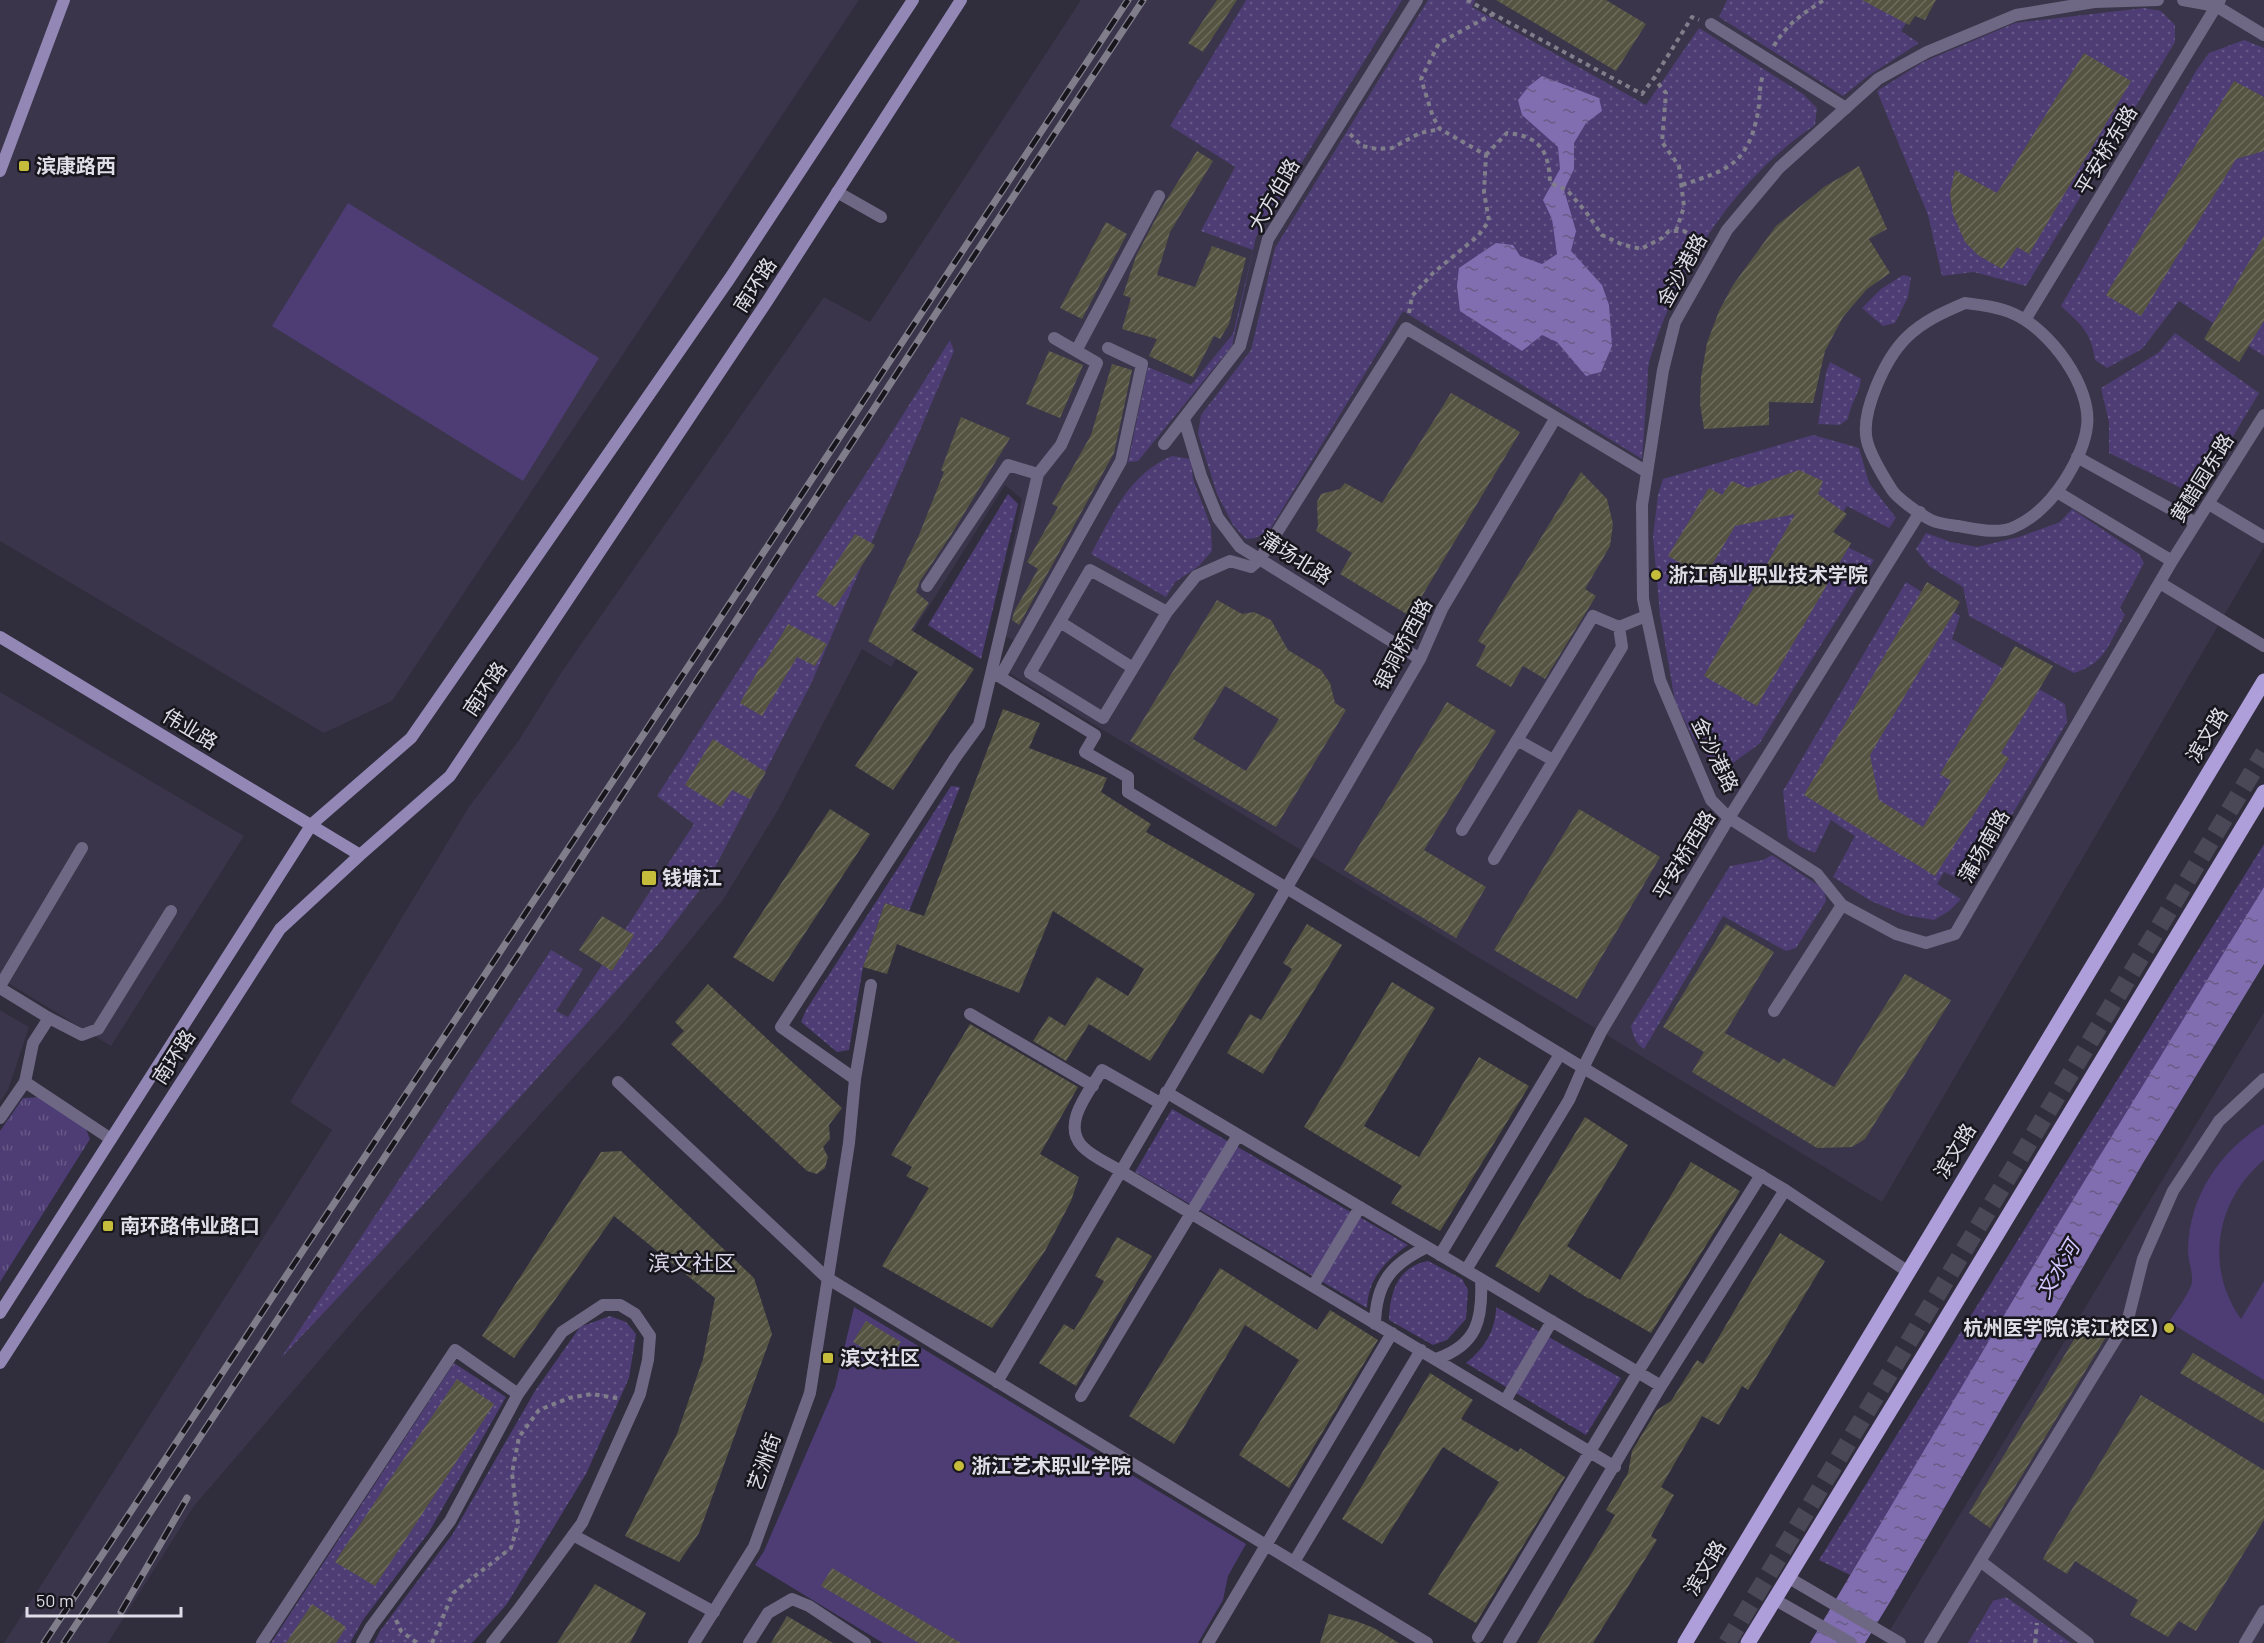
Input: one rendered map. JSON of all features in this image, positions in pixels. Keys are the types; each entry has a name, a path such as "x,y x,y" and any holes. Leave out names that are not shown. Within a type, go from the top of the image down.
{"main road":[{"path":"0,171 64,0"},
{"name":"南环路","path":"0,1313 312,824 411,738 730,278 913,0"},
{"name":"南环路","path":"0,1363 280,929 450,776 768,300 961,0"},
{"name":"伟业路","path":"0,637 360,855"},
{"name":"滨文路","path":"1685,1643 2264,681"},
{"path":"1748,1643 2264,792"}],"street":[{"name":"大方伯路","path":"1164,444 1240,346 1268,239 1416,0"},
{"name":"金沙港路","path":"1842,905 1817,874 1729,818 1711,800 1660,680 1643,599 1642,505 1663,370 1675,322 1726,230 1779,168 1878,79 1927,52 2016,15 2095,1 2158,0"},
{"path":"2183,0 2216,2 2264,35"},
{"name":"平安桥东路","path":"2025,320 2216,2"},
{"path":"1711,24 1846,108"},
{"path":"837,192 881,217"},
{"path":"1076,351 1159,196"},
{"path":"1965,303 1991,306 2025,320 2034,326 2066,361 2083,393 2088,424 2077,457 2058,492 2043,508 2010,529 1983,530 1932,521 1893,492 1867,440 1869,407 1879,379 1905,339 1940,314 1965,303"},
{"path":"1167,612 1090,570 1030,673 1103,718 1167,612 1196,576 1230,561 1251,567 1260,559 1406,328 1647,472"},
{"path":"855,1079 781,1027 955,758 980,725 1038,474 1061,445 1097,363 1054,338"},
{"path":"1108,348 1142,364 1121,461 1000,677 1095,735 1085,752 1128,777 1128,792 1761,1175 1907,1271"},
{"name":"黄醋园东路","path":"2172,561 2264,415"},
{"name":"蒲场北路","path":"1184,419 1201,476 1218,518 1240,547 1420,659"},
{"name":"银洞桥西路","path":"997,1382 1122,1172 1163,1097 1420,659 1442,609 1555,419"},
{"path":"2077,457 2196,523"},
{"path":"927,586 1008,465 1038,474"},
{"path":"2058,492 2172,561"},
{"path":"2209,504 2264,537"},
{"name":"平安桥西路","path":"1466,1270 1569,1100 1601,1032 1729,818 1920,512"},
{"name":"蒲场南路","path":"1842,905 1896,934 1926,943 1955,934 2172,561"},
{"path":"2160,583 2264,646"},
{"path":"1461,830 1593,616 1619,627 1646,616"},
{"path":"1060,622 1133,668"},
{"path":"1494,859 1622,647 1619,627"},
{"path":"1517,740 1554,760"},
{"path":"82,848 0,987 49,1018 82,1035 98,1029 171,910"},
{"path":"1774,1011 1842,905"},
{"name":"艺洲街","path":"694,1643 754,1547 810,1393 849,1143 855,1079 871,985"},
{"path":"970,1014 1093,1086"},
{"path":"0,1118 25,1082 33,1043 49,1018"},
{"path":"1440,1255 1560,1054"},
{"path":"1615,1467 1082,1147 1074,1133 1077,1113 1102,1070 1163,1097 1238,1135 1661,1386"},
{"path":"1930,1643 2128,1319 2143,1259 2173,1191 2219,1121 2264,1078"},
{"path":"25,1082 111,1139"},
{"path":"618,1082 827,1278 1427,1643"},
{"path":"1081,1395 1238,1135"},
{"path":"1478,1637 1638,1372 1761,1175"},
{"path":"1509,1643 1661,1386 1785,1190"},
{"path":"1313,1286 1360,1207"},
{"path":"1375,1324 1376,1305 1384,1281 1407,1257 1427,1247"},
{"path":"1437,1359 1454,1353 1469,1340 1480,1316 1482,1279"},
{"path":"363,1643 371,1627 450,1521 518,1394 562,1332 603,1305 620,1305 635,1314 650,1336 648,1360 636,1402 582,1523 492,1643"},
{"path":"1505,1401 1552,1321"},
{"path":"1208,1643 1392,1334"},
{"path":"262,1643 454,1350 518,1394"},
{"path":"1294,1562 1421,1350"},
{"path":"573,1535 714,1612"},
{"path":"1980,1561 2088,1643"},
{"path":"1788,1578 1899,1643"},
{"path":"748,1643 768,1613 792,1599 809,1606 865,1643"},
{"path":"1774,1599 1851,1643"},
{"path":"2245,1643 2264,1611"}],"path":[{"path":"1467,0 1642,94 1692,17 1711,24"},
{"path":"1682,185 1714,174 1738,160 1751,139 1758,112 1760,83 1780,34 1796,18 1824,0"},
{"path":"1486,155 1440,129 1432,117 1421,79 1439,43 1493,14"},
{"path":"1654,78 1666,93 1662,142 1679,166 1682,185 1684,207 1677,231"},
{"path":"1341,121 1351,136 1362,146 1377,149 1392,148 1420,133 1440,129"},
{"path":"1406,328 1412,296 1433,273 1478,237 1489,221 1484,192 1486,155 1507,133 1524,135 1542,147 1549,164 1550,183 1567,190 1602,235 1621,244 1641,249 1662,238 1669,231 1684,231 1715,250"},
{"path":"432,1643 453,1593 511,1548 518,1524 512,1473 519,1437 539,1410 569,1398 592,1394 636,1402"},
{"path":"389,1603 401,1631 417,1643"}],"shaded area":[{"path":"0,0 859,0 392,701 324,733 0,541"},
{"name":"浙江商业职业技术学院","path":"1081,0 1246,0 1170,126 1235,167 1253,250 1256,237 1402,0 2264,0 2264,547 1882,1202 1009,673 1112,490 1019,643 995,631 1022,499 1005,485 891,667 862,649 778,810 723,900 622,1024 361,1312 194,1506 108,1643 4,1643 332,1130 290,1102 469,807 519,740 563,670 824,297 870,322"},
{"path":"0,692 244,836 111,1046 0,978"},
{"path":"0,1010 29,1027 8,1090 0,1102"},
{"name":"杭州医学院(滨江校区)","path":"2264,1012 2264,1643 1882,1643"}],"green space":[{"path":"1246,0 1402,0 1256,237 1232,346 1138,461 1128,462 1148,367 1191,385 1233,334 1253,250 1201,231 1235,167 1170,126"},
{"path":"1428,0 1475,0 1472,7 1646,105 1699,28 1803,94 1817,108 1815,125 1759,171 1735,199 1693,259 1676,291 1649,363 1642,459 1403,311 1269,531 1255,538 1246,539 1233,525 1217,494 1198,434 1201,415 1251,350 1275,248"},
{"path":"1727,0 1921,0 1901,31 1919,43 1868,76 1843,96 1719,17"},
{"path":"2144,8 2161,11 2175,25 2175,42 2026,286 1974,272 1942,276 1928,215 1877,91 1923,62 2015,23"},
{"path":"2244,40 2264,48 2264,356 2179,301 2142,349 2107,368 2095,360 2088,335 2061,306 2196,71 2209,53"},
{"path":"348,203 599,358 523,481 272,326"},
{"path":"1903,275 1911,277 1908,297 1895,323 1883,326 1862,308 1881,289"},
{"path":"2175,333 2259,393 2223,453 2214,450 2187,491 2109,453 2109,422 2101,388 2158,353"},
{"path":"950,340 954,351 810,686 711,875 660,942 376,1257 281,1358 551,950 583,969 556,1011 568,1017 694,824 657,796"},
{"path":"1830,362 1861,379 1848,419 1840,425 1818,424 1826,373"},
{"path":"1813,435 1859,448 1869,483 1896,518 1889,528 1847,506 1827,537 1874,560 1759,744 1729,766 1709,758 1695,742 1675,701 1660,615 1653,537 1658,495 1663,479"},
{"path":"1172,456 1191,459 1193,479 1211,527 1212,551 1199,566 1175,582 1166,597 1091,554 1123,497 1144,473"},
{"path":"1008,494 1018,504 981,659 928,625"},
{"path":"2072,509 2139,554 2144,563 2120,608 2125,615 2106,651 2093,664 2074,673 1969,616 1963,587 1929,566 1916,549 1926,533 1951,542 1977,547 2019,537 2060,522"},
{"path":"1906,582 1960,616 1952,639 2065,704 2067,722 1975,877 1963,881 1944,872 1937,884 1961,899 1949,911 1934,920 1905,915 1871,901 1833,877 1855,836 1831,820 1815,853 1801,847 1788,838 1783,791"},
{"path":"951,786 960,787 909,911 885,903 863,967 849,1050 837,1052 801,1022 806,1010"},
{"path":"2264,844 2264,894 1850,1575 1819,1560"},
{"path":"1772,855 1824,889 1826,901 1796,948 1786,951 1723,916 1644,1049 1635,1039 1631,1026 1730,866 1763,860"},
{"path":"41,1097 85,1127 90,1139 0,1282 0,1131 23,1098"},
{"path":"1172,1109 1408,1245 1379,1272 1371,1288 1367,1308 1135,1172"},
{"path":"2264,1124 2264,1160 2235,1194 2226,1214 2219,1256 2222,1278 2229,1299 2241,1319 2264,1281 2264,1380 2169,1322 2186,1297 2192,1282 2188,1250 2190,1230 2201,1194 2221,1161 2234,1147"},
{"path":"1428,1261 1462,1279 1468,1290 1466,1319 1447,1340 1433,1345 1389,1320 1391,1300 1402,1275 1417,1264"},
{"name":"浙江艺术职业学院","path":"854,1307 1246,1544 1228,1576 1223,1600 1198,1643 883,1643 755,1565 764,1551 835,1387"},
{"path":"1496,1307 1621,1378 1586,1435 1466,1363 1488,1338 1494,1323"},
{"path":"610,1316 626,1322 636,1334 629,1378 586,1474 507,1604 472,1643 374,1643 380,1631 452,1535 535,1391 580,1327"},
{"path":"454,1363 506,1397 429,1532 363,1620 350,1643 271,1643"},
{"path":"2006,1597 2071,1643 1968,1643 1993,1601"}],"water":[{"path":"1542,76 1599,98 1602,111 1586,123 1574,143 1574,169 1564,190 1576,231 1571,251 1602,285 1609,305 1612,346 1601,372 1586,376 1557,342 1542,335 1522,351 1460,311 1457,286 1459,268 1496,243 1513,245 1520,256 1542,264 1557,254 1552,219 1543,200 1560,169 1558,147 1522,115 1518,100 1529,86"},
{"name":"文水河","path":"2264,887 2264,964 2143,1163 1893,1597 1865,1643 1810,1643 2057,1226"}],"building":[{"path":"1217,0 1237,0 1203,52 1188,43"},
{"path":"1496,0 1606,0 1646,24 1616,71"},
{"path":"1862,0 1936,0 1925,20 1915,16 1909,25"},
{"path":"2084,53 2131,81 2029,254 2017,247 2002,269 1978,255 1965,242 1953,214 1950,194 1955,170 1997,193"},
{"path":"2234,81 2264,97 2264,151 2236,159 2141,316 2106,295"},
{"path":"1197,151 1213,161 1170,232 1157,275 1195,287 1212,246 1246,258 1229,324 1220,339 1214,336 1193,377 1149,356 1157,339 1122,329 1131,298 1123,295 1136,256 1161,209"},
{"path":"1859,166 1887,229 1869,239 1890,273 1867,289 1843,317 1825,351 1813,403 1769,402 1769,425 1704,429 1700,404 1701,377 1707,343 1719,311 1733,285 1776,226 1824,187"},
{"path":"1106,222 1127,234 1082,319 1060,308"},
{"path":"2264,236 2264,321 2239,362 2204,339"},
{"path":"1049,351 1083,365 1060,418 1026,404"},
{"path":"1112,364 1132,370 1114,453 1019,625 1012,620 1014,612 1038,569 1027,562 1058,507 1052,504 1091,435"},
{"path":"1451,393 1520,432 1410,616 1340,574 1352,553 1316,531 1318,526 1317,502 1321,494 1340,489 1345,483 1382,503"},
{"path":"961,417 1010,438 920,581 916,592 929,603 911,630 974,669 893,790 855,766 918,672 868,641 919,535 944,472 941,470"},
{"path":"1799,470 1823,481 1818,494 1847,514 1833,532 1851,543 1757,706 1704,676 1795,514 1735,526 1705,577 1668,556 1709,488 1722,495 1732,481 1748,488"},
{"path":"1581,472 1607,499 1613,524 1610,546 1585,589 1596,596 1545,679 1523,666 1511,687 1476,666 1486,646 1478,641"},
{"path":"855,534 875,545 835,607 816,595"},
{"path":"1927,582 1960,602 1870,755 1879,800 1923,827 1951,781 1940,774 2015,646 2053,666 2001,753 2009,758 1935,876 1804,795"},
{"path":"1217,600 1242,614 1254,612 1271,620 1288,650 1321,670 1330,683 1335,703 1346,710 1276,827 1130,741","holes":["1225,686 1279,719 1246,771 1193,739"]},
{"path":"788,624 827,644 815,666 797,657 762,716 740,703"},
{"path":"1447,702 1496,731 1424,850 1486,887 1456,938 1344,870"},
{"path":"1003,709 1040,723 1029,748 1107,778 1101,792 1151,824 1146,832 1255,894 1150,1061 1089,1024 1066,1061 1033,1041 1049,1016 1065,1026 1097,977 1128,996 1144,969 1053,911 1019,993 897,944 887,974 863,967 885,903 924,916"},
{"path":"713,739 766,772 750,799 732,790 721,807 685,785"},
{"path":"830,809 870,834 773,982 733,957"},
{"path":"1579,809 1660,857 1577,999 1494,950"},
{"path":"602,916 634,935 612,971 579,950"},
{"path":"1307,924 1342,945 1263,1074 1227,1053 1250,1014 1261,1020 1292,969 1283,963"},
{"path":"1726,924 1774,952 1725,1033 1779,1063 1783,1058 1834,1087 1905,974 1951,1000 1865,1139 1852,1147 1817,1148 1692,1072 1704,1052 1663,1027"},
{"path":"1392,982 1435,1008 1364,1126 1419,1157 1479,1057 1529,1086 1440,1231 1391,1203 1402,1186 1304,1127"},
{"path":"708,984 842,1108 829,1125 830,1139 823,1147 828,1157 825,1168 817,1174 807,1171 671,1044 684,1031 675,1022"},
{"path":"970,1024 1078,1087 1040,1154 1079,1177 1071,1201 1045,1251 992,1328 882,1266 929,1188 906,1176 912,1167 891,1155"},
{"path":"1585,1117 1628,1145 1567,1246 1620,1280 1691,1162 1740,1191 1651,1333 1589,1299 1550,1274 1539,1293 1495,1266"},
{"path":"621,1151 754,1278 772,1334 699,1533 679,1562 625,1536 677,1434 703,1359 715,1298 614,1216 514,1358 482,1336 601,1152"},
{"path":"1780,1233 1825,1261 1748,1390 1742,1386 1719,1425 1702,1416 1661,1487 1674,1495 1651,1536 1657,1540 1593,1643 1537,1643 1615,1515 1606,1510 1628,1473 1632,1451 1657,1410 1671,1401 1697,1360 1703,1364"},
{"path":"1117,1237 1152,1256 1076,1386 1039,1363 1064,1324 1074,1330 1104,1281 1095,1276"},
{"path":"1220,1268 1317,1330 1330,1310 1378,1340 1289,1488 1239,1455 1299,1360 1245,1325 1174,1444 1129,1416"},
{"path":"2087,1318 2109,1332 1990,1528 1969,1513"},
{"path":"866,1321 901,1342 888,1363 853,1342"},
{"path":"2193,1353 2264,1395 2264,1423 2180,1373"},
{"path":"1430,1373 1473,1400 1461,1419 1518,1452 1520,1448 1565,1477 1476,1623 1428,1594 1499,1482 1443,1447 1382,1544 1342,1519"},
{"path":"457,1379 494,1404 375,1586 335,1562"},
{"path":"2141,1395 2264,1470 2264,1520 2196,1631 2179,1621 2168,1637 2130,1615 2138,1600 2075,1561 2067,1574 2043,1559"},
{"path":"832,1568 961,1643 919,1643 821,1586"},
{"path":"595,1584 646,1613 630,1643 557,1643"},
{"path":"312,1604 346,1627 336,1643 286,1643"},
{"path":"1329,1614 1374,1628 1399,1643 1320,1643"},
{"path":"787,1616 833,1643 771,1643"}],"tunnel":[{"path":"1727,1643 2264,753"}],"railway":[{"path":"44,1643 1128,0"},
{"path":"64,1643 522,949 1143,0"},
{"path":"121,1612 187,1498"}],"place":[{"name":"滨康路西","path":"24,166"},
{"name":"浙江商业职业技术学院","path":"1656,575"},
{"name":"钱塘江","path":"649,878"},
{"name":"南环路伟业路口","path":"108,1226"},
{"name":"杭州医学院(滨江校区)","path":"2169,1328"},
{"name":"滨文社区","path":"828,1358"},
{"name":"浙江艺术职业学院","path":"959,1466"}],"district":[{"name":"滨文社区","path":"692,1263"}]}
